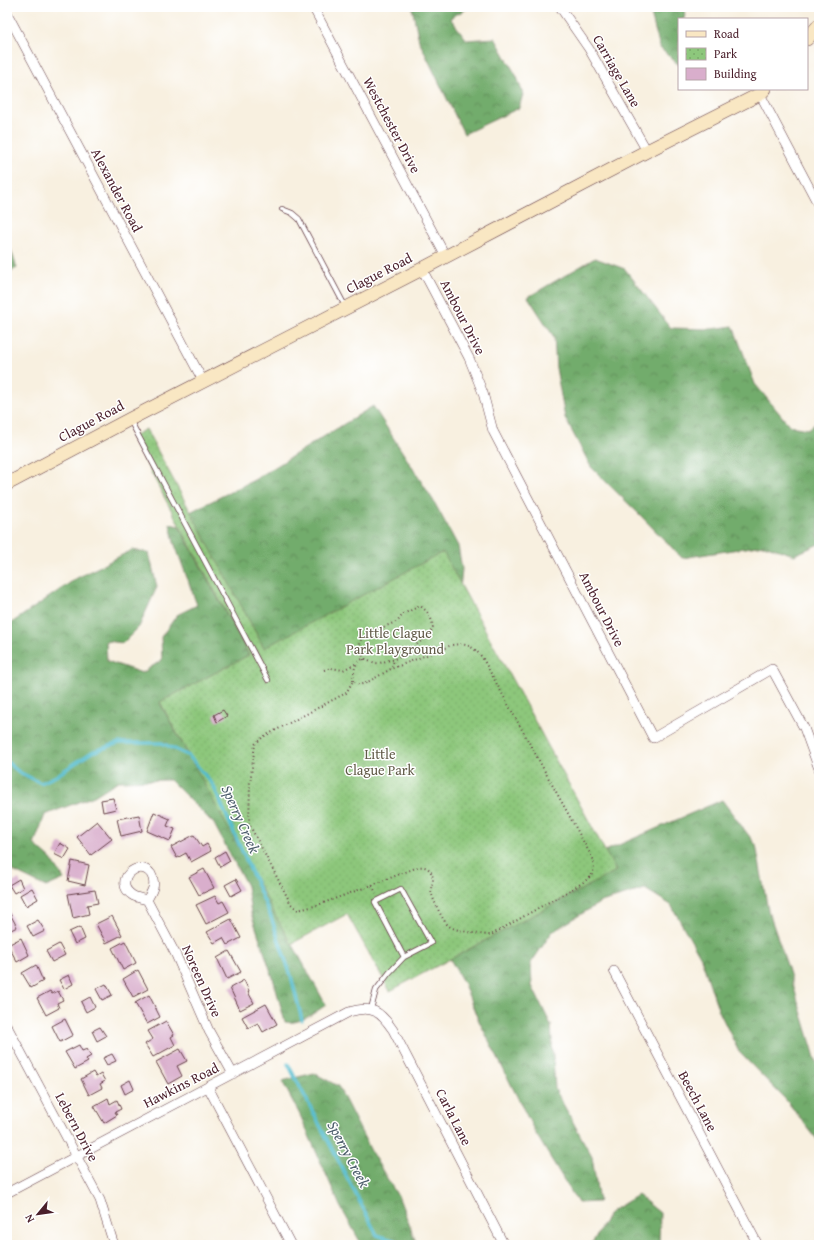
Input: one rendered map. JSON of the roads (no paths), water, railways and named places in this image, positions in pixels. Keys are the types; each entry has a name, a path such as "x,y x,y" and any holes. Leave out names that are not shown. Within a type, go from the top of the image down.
{"main road":[{"path":"808,38 819,25"},
{"name":"Clague Road","path":"7,484 763,92"}],"street":[{"name":"Westchester Drive","path":"313,7 446,257"},
{"name":"Carriage Lane","path":"560,7 589,49 647,151"},
{"name":"Alexander Road","path":"7,13 202,382"},
{"path":"763,92 819,206"},
{"name":"Ambour Drive","path":"422,269 469,358 483,394 493,431 653,738 772,669 804,728 819,768"},
{"name":"Noreen Drive","path":"147,900 176,955 209,1031 232,1074"},
{"name":"Beech Lane","path":"614,971 758,1245"},
{"name":"Hawkins Road","path":"7,1192 208,1088 349,1012 360,1009 371,1009"},
{"name":"Carla Lane","path":"371,1009 386,1019 393,1030 504,1245"},
{"name":"Lebern Drive","path":"7,1026 100,1200 114,1245"},
{"path":"208,1088 291,1245"}],"lane":[{"path":"282,209 292,213 299,220 346,308"},
{"path":"130,419 268,680"},
{"path":"371,1009 376,990 389,973 404,957 431,943 401,889 375,902 404,957"}],"waterway":[{"name":"Sperry Creek","path":"7,762 19,772 41,783 56,776 92,752 119,743 162,743 189,756 213,785 271,917 291,976 302,1020"},
{"name":"Sperry Creek","path":"288,1064 377,1235 396,1241 398,1245"}],"park label":[{"name":"Little Clague Park Playground","path":"395,642"},
{"name":"Little Clague Park","path":"380,762"}]}
